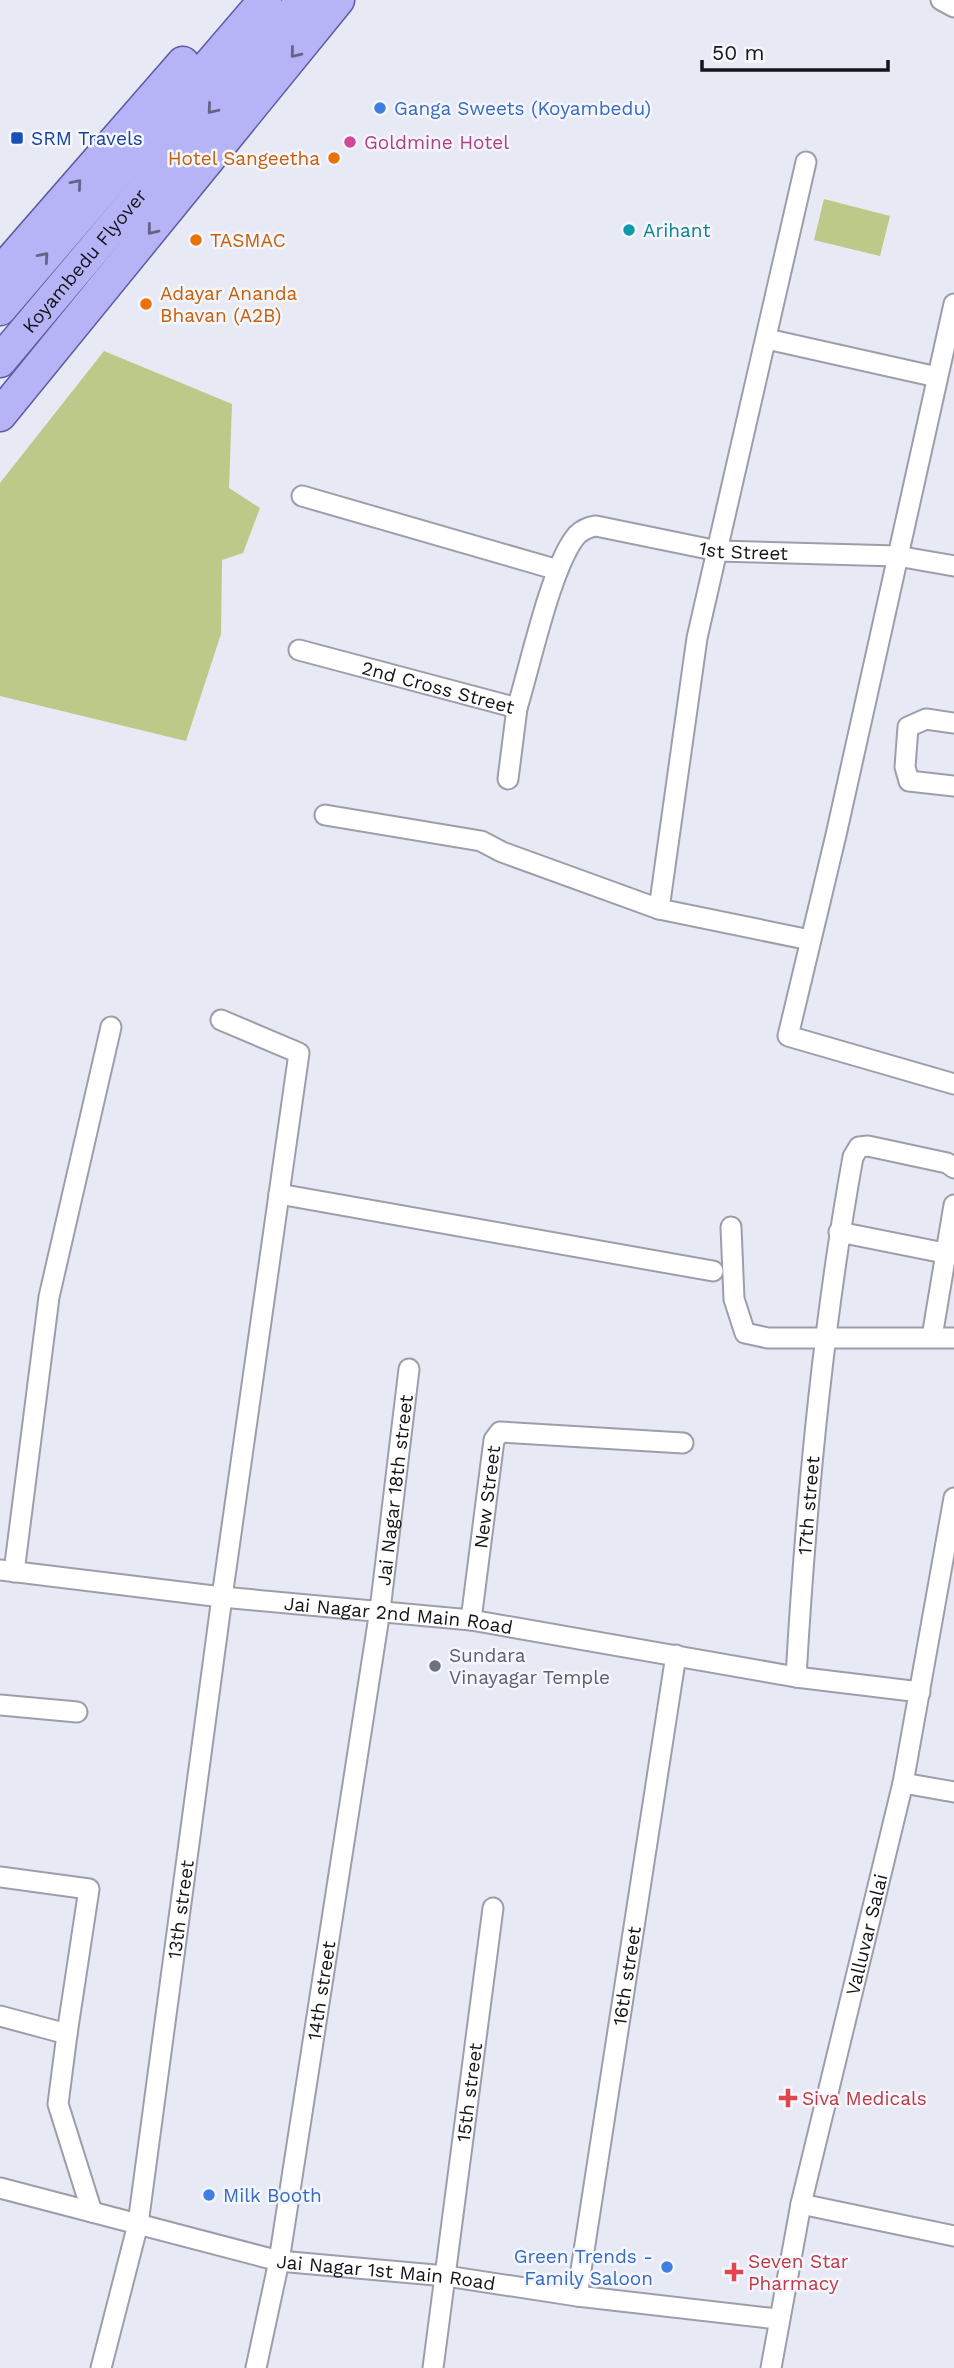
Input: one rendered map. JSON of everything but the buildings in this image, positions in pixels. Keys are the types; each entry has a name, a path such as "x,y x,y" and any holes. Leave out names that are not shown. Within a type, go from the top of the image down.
{"main road":[{"path":"0,273 237,0"},
{"name":"Koyambedu Flyover","path":"0,309 265,0"},
{"name":"Koyambedu Flyover","path":"0,361 303,0"},
{"path":"0,415 338,0"}],"street":[{"path":"941,0 954,7"},
{"path":"659,909 697,638 806,162"},
{"path":"954,304 788,1036 954,1084"},
{"path":"767,340 937,377"},
{"path":"302,496 558,570"},
{"name":"1st Street","path":"558,570 579,533 596,526 718,551 897,556 954,566"},
{"name":"2nd Cross Street","path":"299,650 517,708 558,570"},
{"path":"508,779 517,708"},
{"path":"954,723 926,719 908,727 905,768 909,781 954,786"},
{"path":"325,816 481,841 502,852 659,909 810,940"},
{"name":"13th street","path":"101,2368 138,2224 222,1597 299,1053 221,1020"},
{"path":"7,1571 49,1297 111,1027"},
{"name":"17th street","path":"796,1677 801,1584 826,1337 839,1232 853,1157 859,1147 868,1146 947,1163 954,1168"},
{"path":"279,1194 713,1271"},
{"path":"932,1337 950,1254 954,1205"},
{"path":"731,1227 734,1299 745,1333 768,1338 954,1338"},
{"path":"839,1232 950,1254"},
{"name":"Jai Nagar 18th street","path":"380,1610 409,1369"},
{"name":"New Street","path":"471,1620 494,1440 500,1432 683,1444"},
{"name":"Valluvar Salai","path":"771,2368 801,2204 904,1783 954,1498"},
{"name":"Jai Nagar 2nd Main Road","path":"7,1571 222,1597 471,1620 796,1677 920,1692"},
{"name":"14th street","path":"256,2368 279,2261 380,1610"},
{"name":"16th street","path":"578,2296 676,1655"},
{"path":"0,1705 78,1712"},
{"path":"904,1783 954,1792"},
{"path":"0,1877 89,1889 58,2104 92,2212"},
{"name":"15th street","path":"433,2368 493,1908"},
{"path":"0,2015 67,2034"},
{"name":"Jai Nagar 1st Main Road","path":"0,2188 279,2261 446,2276 578,2296 778,2319"},
{"path":"801,2204 954,2236"}],"green space":[{"path":"824,199 890,216 880,256 814,240"},
{"path":"104,351 232,404 229,488 260,508 243,553 222,560 221,634 186,741 0,696 0,483"}],"place":[{"name":"Ganga Sweets (Koyambedu)","path":"380,108"},
{"name":"SRM Travels","path":"17,138"},
{"name":"Goldmine Hotel","path":"350,142"},
{"name":"Hotel Sangeetha","path":"334,158"},
{"name":"Arihant","path":"629,230"},
{"name":"TASMAC","path":"196,240"},
{"name":"Adayar Ananda Bhavan (A2B)","path":"146,304"},
{"name":"Sundara Vinayagar Temple","path":"435,1666"},
{"name":"Siva Medicals","path":"788,2098"},
{"name":"Milk Booth","path":"209,2195"},
{"name":"Green Trends - Family Saloon","path":"667,2267"},
{"name":"Seven Star Pharmacy","path":"734,2272"}]}
